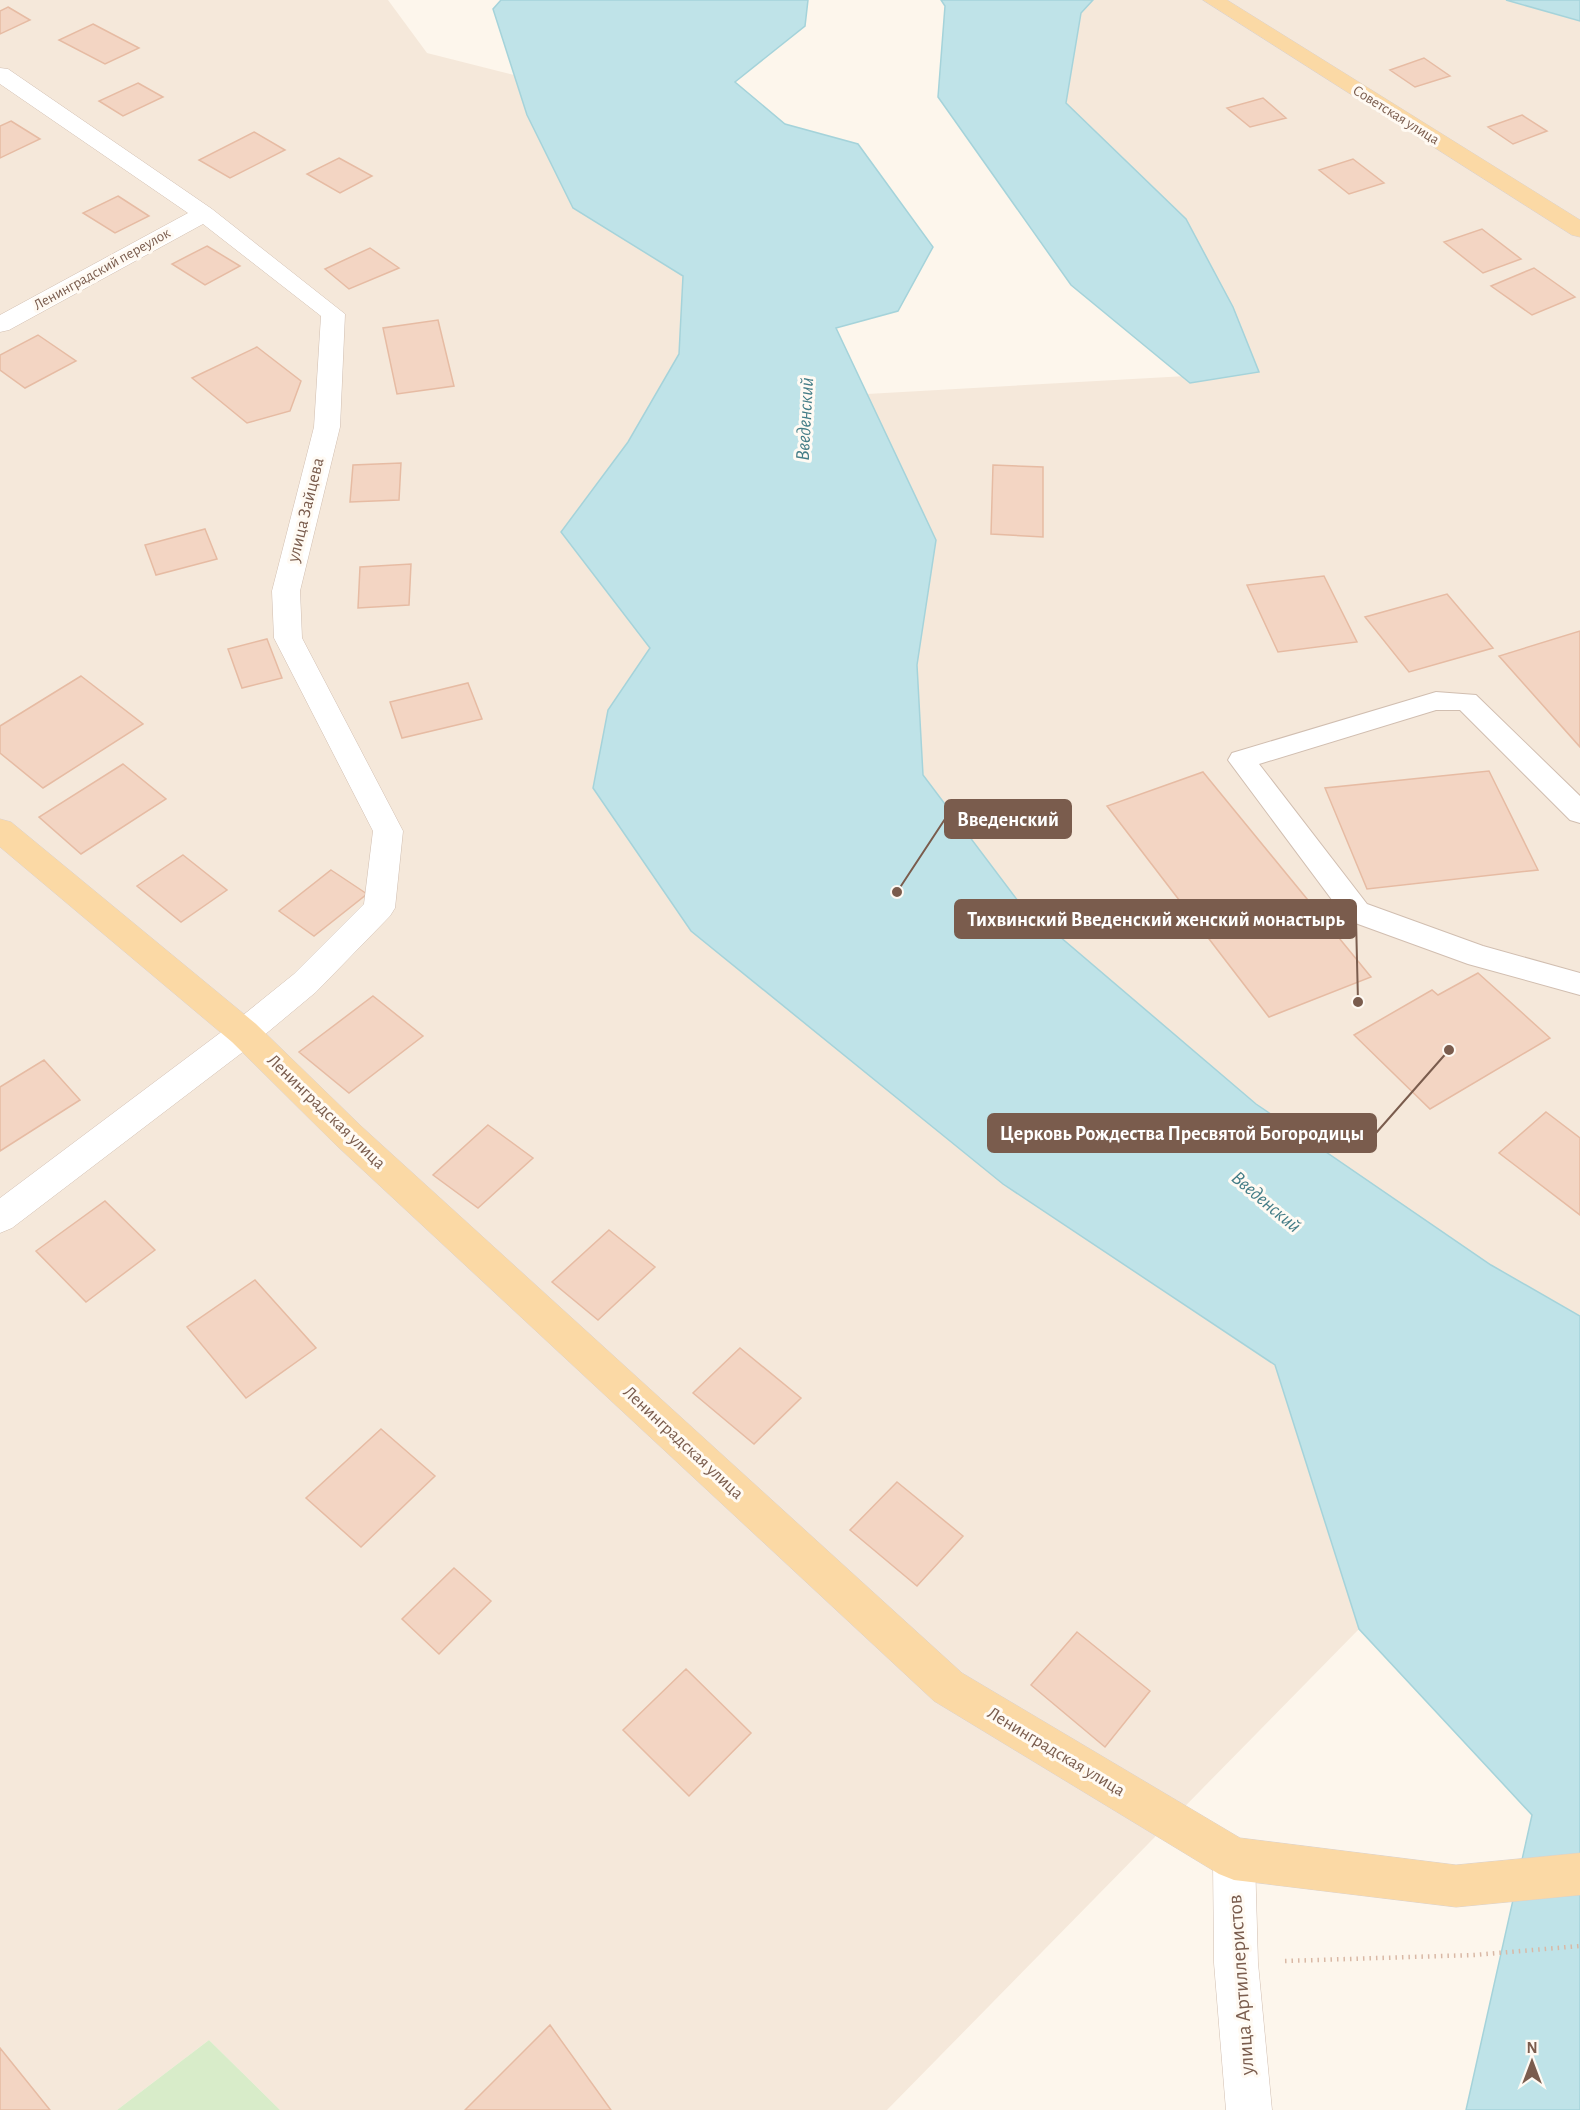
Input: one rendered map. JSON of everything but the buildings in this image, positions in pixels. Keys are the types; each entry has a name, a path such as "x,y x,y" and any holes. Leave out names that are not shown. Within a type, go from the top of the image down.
{"main road":[{"name":"Советская улица","path":"1213,0 1580,230"},
{"name":"Ленинградская улица","path":"0,830 244,1033 349,1136 948,1687 1234,1859 1456,1886 1580,1874"}],"street":[{"name":"улица Зайцева","path":"0,74 204,213 333,314 327,427 286,591 288,638 388,831 379,908 305,983 244,1033"},
{"name":"Ленинградский переулок","path":"0,325 204,213"},
{"path":"0,1218 244,1033"},
{"name":"улица Артиллеристов","path":"1234,1859 1236,1963 1249,2110"}],"lane":[{"path":"1580,813 1467,701 1436,701 1241,760 1357,912 1478,956 1580,984"}],"path":[{"path":"1236,1963 1474,1955 1580,1946"}],"shaded area":[{"path":"0,0 388,0 427,53 514,75 542,146 573,208 683,276 679,354 628,442 561,532 650,648 608,710 593,788 691,931 1003,1184 1275,1365 1359,1629 887,2110 280,2110 209,2040 117,2110 0,2110"},
{"path":"1093,0 1506,0 1580,21 1580,1316 1491,1265 1256,1104 1018,901 923,775 917,665 936,540 867,394 1258,372 1186,219 1066,103 1081,13"}],"green space":[{"path":"209,2040 280,2110 117,2110"}],"water":[{"path":"501,0 808,0 805,26 735,82 785,124 858,144 933,247 898,311 836,328 936,540 917,665 923,775 1018,901 1256,1104 1491,1265 1580,1316 1580,2110 1466,2110 1532,1815 1359,1629 1275,1365 1003,1184 691,931 593,788 608,710 650,648 561,532 628,442 679,354 683,276 573,208 527,115 493,9"},
{"path":"941,0 1093,0 1081,13 1066,103 1186,219 1233,307 1259,372 1190,383 1071,285 938,97 945,6"},
{"path":"1506,0 1580,0 1580,21"}],"place":[{"name":"Введенский","path":"897,892"},
{"name":"Тихвинский Введенский женский монастырь","path":"1358,1002"},
{"name":"Церковь Рождества Пресвятой Богородицы","path":"1449,1050"}]}
